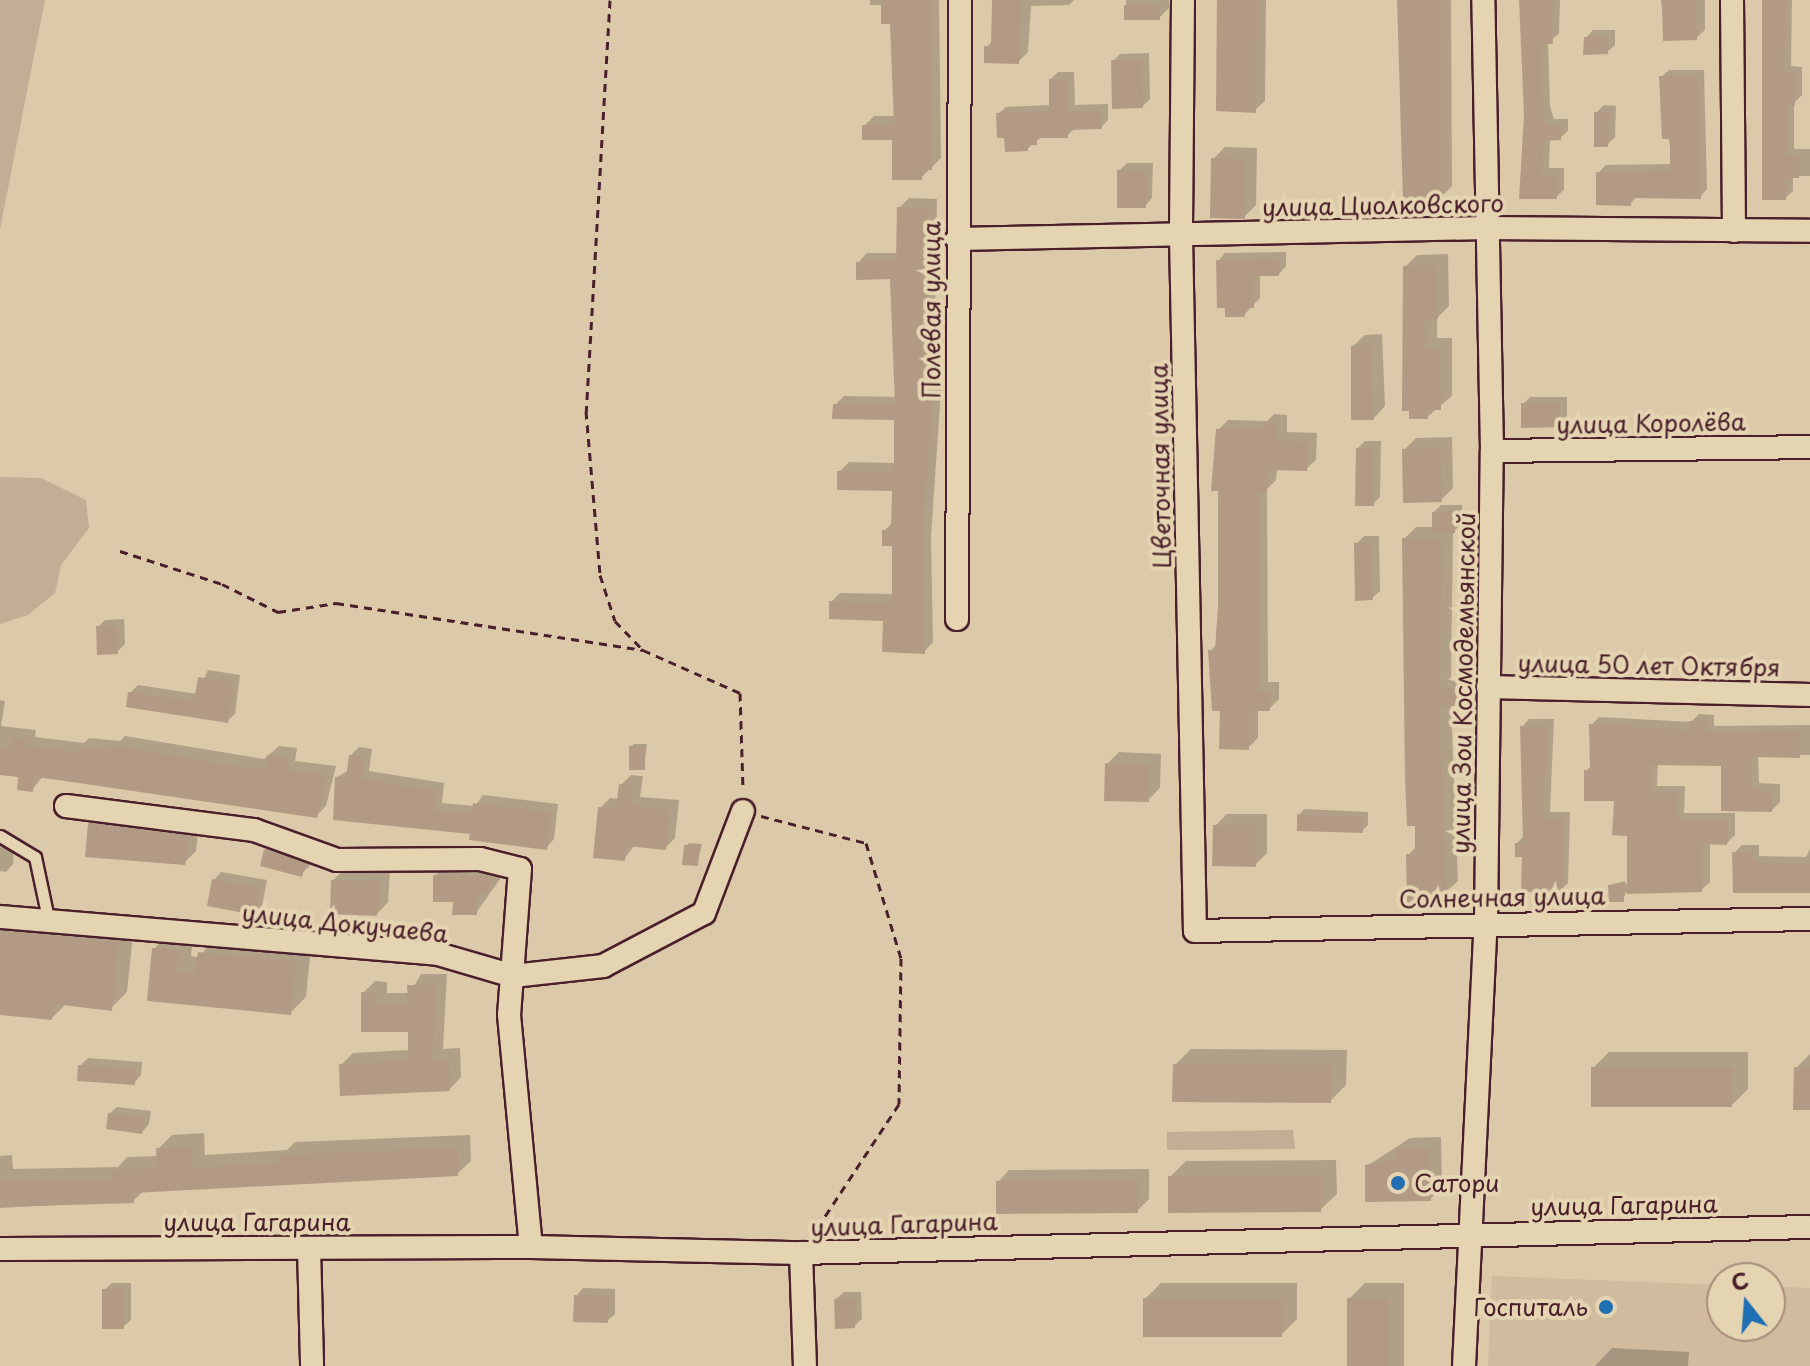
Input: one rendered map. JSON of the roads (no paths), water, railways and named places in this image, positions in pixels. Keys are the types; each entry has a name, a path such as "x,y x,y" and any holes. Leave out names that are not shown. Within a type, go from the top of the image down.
{"street":[{"name":"Полевая улица","path":"957,619 960,0"},
{"name":"Цветочная улица","path":"1183,0 1181,236 1195,931"},
{"name":"улица Зои Космодемьянской","path":"1464,1366 1486,922 1492,451 1483,0"},
{"path":"1732,0 1734,231"},
{"name":"улица Циолковского","path":"957,239 1486,228 1810,231"},
{"name":"улица Королёва","path":"1492,451 1810,447"},
{"name":"улица 50 лет Октября","path":"1488,687 1810,695"},
{"path":"66,806 254,830 337,860 480,859 520,869 509,1015 531,1247"},
{"name":"улица Докучаева","path":"0,917 438,954 513,976 603,966 704,913 743,811"},
{"name":"Солнечная улица","path":"1195,931 1486,922 1810,919"},
{"name":"улица Гагарина","path":"0,1249 531,1247 801,1253 1810,1227"},
{"path":"309,1248 312,1366"},
{"path":"801,1253 805,1366"}],"lane":[{"path":"0,836 35,857 49,923"}],"place":[{"name":"Сатори","path":"1398,1183"},
{"name":"Госпиталь","path":"1606,1307"}]}
